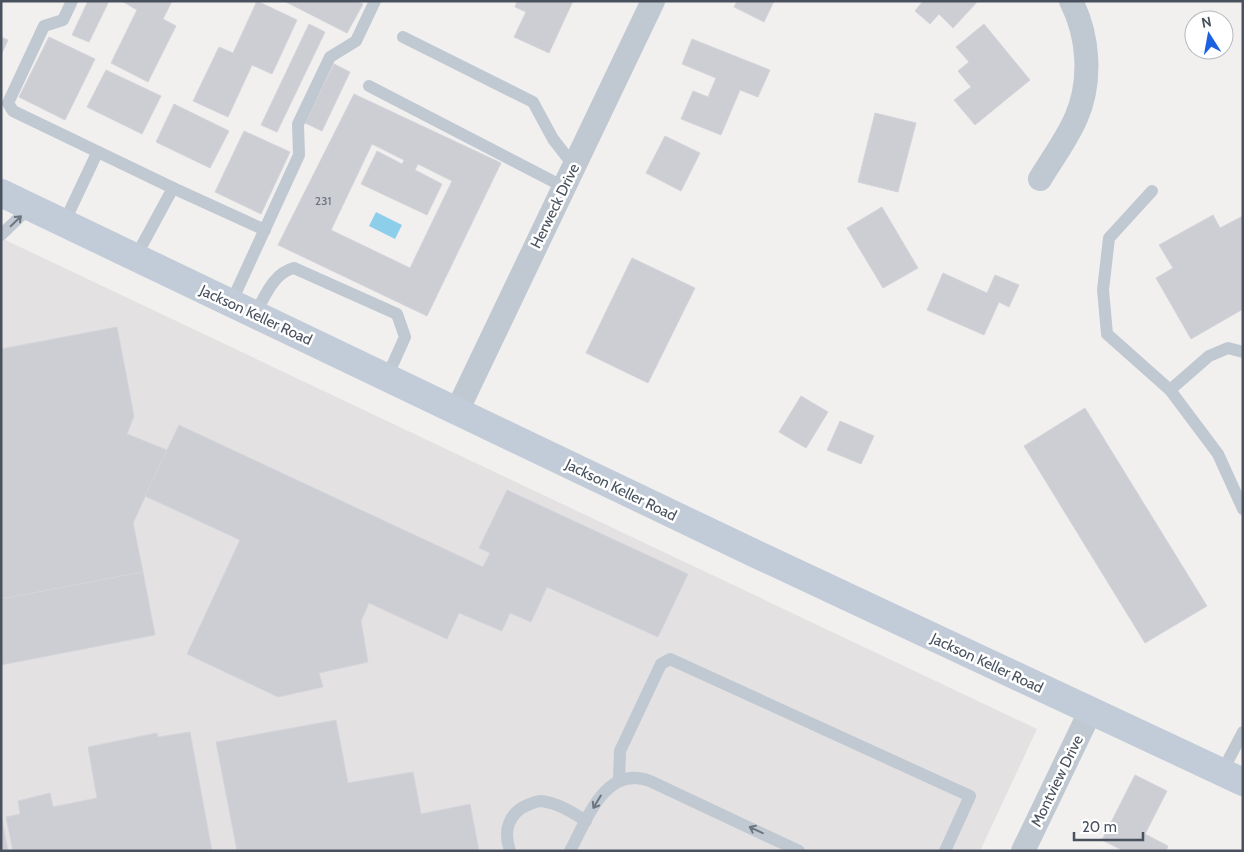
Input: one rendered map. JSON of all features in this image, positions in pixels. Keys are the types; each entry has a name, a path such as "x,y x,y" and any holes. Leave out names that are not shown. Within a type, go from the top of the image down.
{"main road":[{"name":"Jackson Keller Road","path":"1,193 1090,712 1232,777"}],"street":[{"name":"Herweck Drive","path":"457,411 653,1"},
{"path":"1040,179 1076,118 1085,85 1084,40 1076,11 1071,1"},
{"name":"Montview Drive","path":"1023,851 1090,712"}],"lane":[{"path":"72,1 63,20 44,26 8,103 13,111 97,153 265,230"},
{"path":"243,309 265,230 299,155 298,124 330,57 356,41 375,1"},
{"path":"403,37 532,102 553,139 569,176"},
{"path":"368,86 569,176"},
{"path":"64,224 97,153"},
{"path":"136,258 173,188"},
{"path":"1152,190 1109,238 1103,290 1107,334 1170,390 1218,454 1243,509"},
{"path":"1,235 30,207"},
{"path":"243,309 284,271 294,268 397,314 405,337 387,378"},
{"path":"1170,390 1209,356 1228,348 1243,352"},
{"path":"619,780 620,751 661,664 670,659 970,796 945,851"},
{"path":"1232,777 1243,732"},
{"path":"570,851 599,797 619,780 638,778 650,781 800,851"},
{"path":"510,851 505,838 509,821 520,808 539,801 562,806 586,821"}],"shaded area":[{"path":"1,238 1037,729 980,851 1,851"}],"water":[{"path":"376,212 402,225 395,239 369,226"}],"building":[{"path":"88,1 109,1 89,42 72,35"},
{"path":"122,1 172,1 163,19 176,26 148,82 111,63 137,10"},
{"path":"257,1 297,20 272,74 252,65 228,117 193,101 219,47 233,53"},
{"path":"284,1 358,1 363,4 347,33"},
{"path":"517,1 573,1 549,53 514,37 526,12 515,7"},
{"path":"737,1 774,1 764,22 734,7"},
{"path":"923,1 978,1 953,28 939,14 930,24 915,11"},
{"path":"309,24 325,32 277,132 261,125"},
{"path":"984,24 1030,80 975,125 954,100 971,87 958,71 969,62 956,47"},
{"path":"1,37 8,40 1,55"},
{"path":"49,37 95,59 65,120 19,97"},
{"path":"692,39 770,70 758,97 740,90 721,135 681,119 693,91 708,97 716,78 682,64"},
{"path":"334,64 350,72 322,131 305,123"},
{"path":"106,70 161,96 142,134 87,107"},
{"path":"354,94 501,163 427,316 278,245","holes":["372,144 404,160 402,164 377,151 361,184 427,215 442,184 415,170 418,164 452,181 410,268 331,230"]},
{"path":"174,104 229,131 210,168 156,142"},
{"path":"875,113 916,123 898,192 858,182"},
{"path":"244,131 290,152 261,214 215,192"},
{"path":"665,136 700,153 681,191 646,173"},
{"path":"882,207 918,268 883,288 847,228"},
{"path":"1213,215 1220,228 1243,216 1243,309 1191,339 1156,278 1173,268 1159,245"},
{"path":"632,258 695,288 648,383 586,353"},
{"path":"943,273 987,293 995,275 1019,285 1009,307 999,302 984,335 927,310"},
{"path":"117,327 134,416 127,434 167,450 133,523 143,572 1,599 1,349"},
{"path":"801,396 828,412 806,448 779,432"},
{"path":"1085,408 1207,606 1145,643 1024,446"},
{"path":"840,421 874,436 861,464 827,450"},
{"path":"179,425 483,567 490,553 479,548 507,490 688,574 658,637 547,587 531,622 510,613 502,631 459,613 447,639 369,603 361,621 368,662 319,673 323,687 278,697 187,654 240,540 145,496"},
{"path":"143,572 155,635 1,665 1,599"},
{"path":"336,720 348,783 413,772 421,814 470,804 479,851 237,851 216,742"},
{"path":"190,732 212,851 13,851 6,817 20,814 18,801 50,793 53,807 97,798 88,747 157,733 158,737"},
{"path":"1135,775 1167,791 1145,834 1168,846 1166,851 1124,851 1102,840"},
{"path":"1,815 8,851 1,851"}]}
